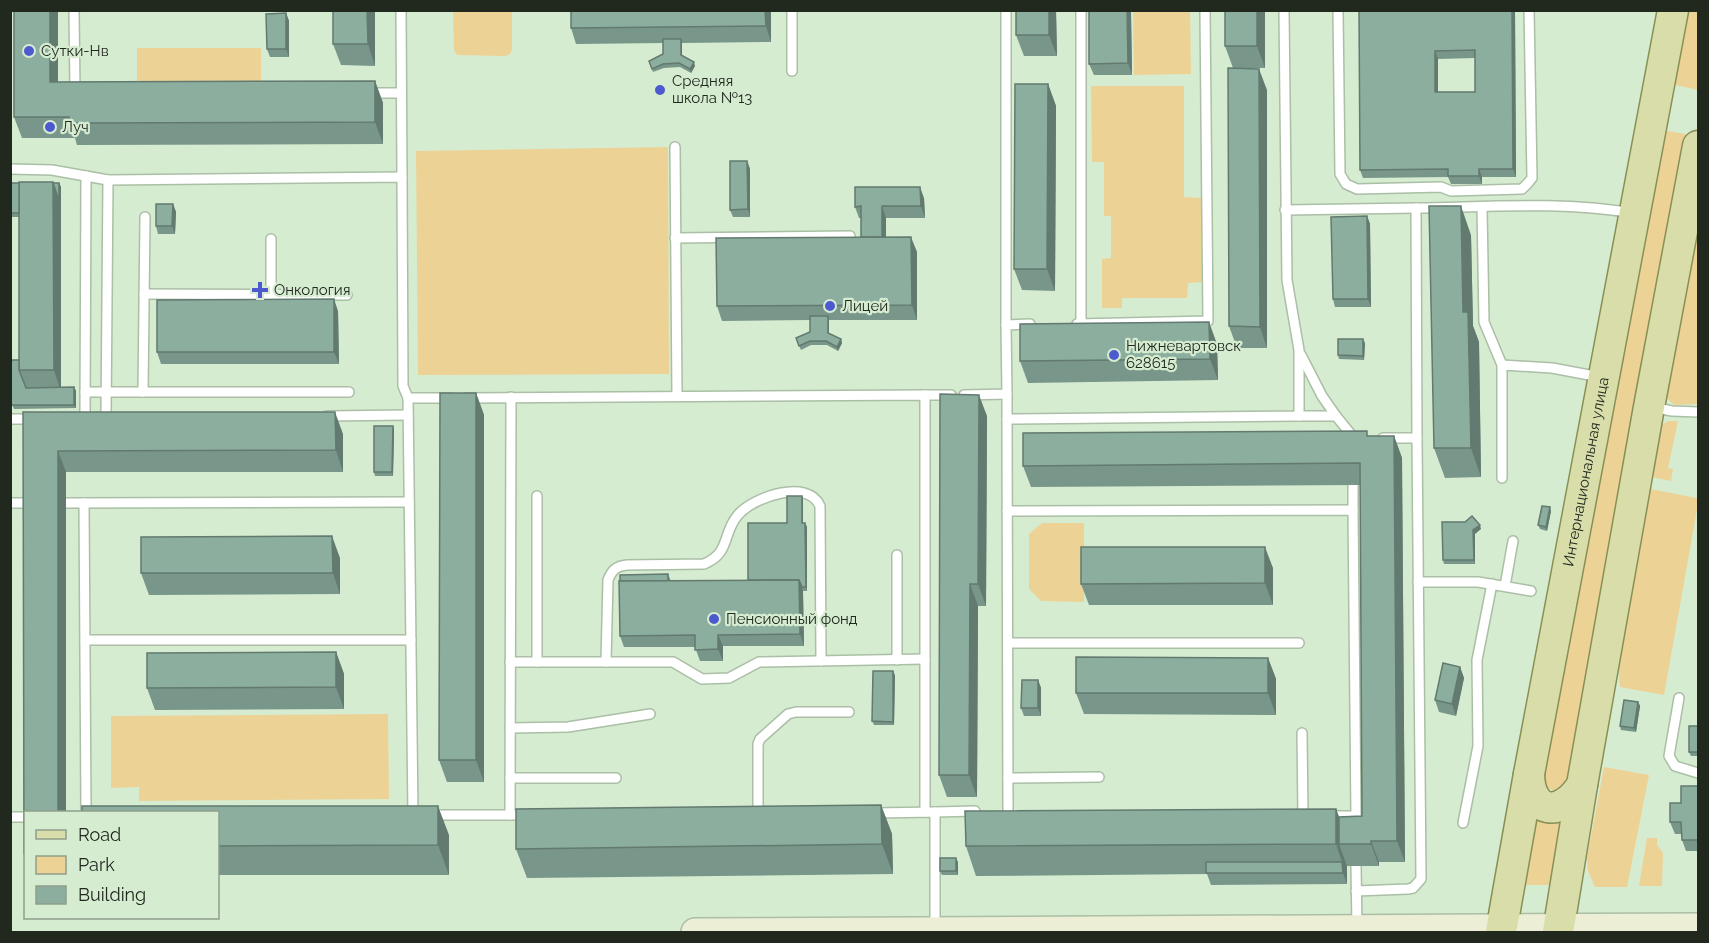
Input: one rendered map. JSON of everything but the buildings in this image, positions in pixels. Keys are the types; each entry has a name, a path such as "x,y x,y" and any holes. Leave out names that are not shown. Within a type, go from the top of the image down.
{"main road":[{"name":"Интернациональная улица","path":"1501,931 1673,10"},
{"path":"1558,931 1649,407 1698,146"},
{"path":"1529,774 1529,786 1534,797 1544,805 1551,807 1568,803 1582,785"}],"street":[{"path":"695,933 935,930 1558,931 1660,930 1698,927"}],"lane":[{"path":"74,10 71,93 86,93"},
{"path":"401,10 403,386 408,398 413,815"},
{"path":"792,10 792,71"},
{"path":"997,811 1011,813 1008,778 1006,10"},
{"path":"1081,10 1081,324"},
{"path":"1071,324 1208,321 1205,10"},
{"path":"1284,10 1287,280 1299,350 1299,416"},
{"path":"1338,10 1340,174 1346,184 1357,189 1441,187 1451,191 1522,189 1532,178 1529,10"},
{"path":"354,93 401,93"},
{"path":"675,147 677,396"},
{"path":"10,169 52,170 108,180 402,177"},
{"path":"85,418 86,176"},
{"path":"106,418 108,180"},
{"path":"1482,207 1484,322 1502,365 1502,478"},
{"path":"1286,210 1586,207 1634,214"},
{"path":"1356,891 1408,890 1421,879 1416,208"},
{"path":"143,392 145,217"},
{"path":"675,238 850,236"},
{"path":"271,239 271,295"},
{"path":"144,294 347,295"},
{"path":"1006,325 1038,324"},
{"path":"1299,350 1310,376 1352,442 1363,438"},
{"path":"1502,365 1552,368 1604,377"},
{"path":"85,392 349,392"},
{"path":"408,398 1007,394"},
{"path":"925,395 926,659 935,930"},
{"path":"510,815 511,398"},
{"path":"1649,407 1698,412"},
{"path":"318,416 408,415"},
{"path":"1007,419 1336,416"},
{"path":"10,419 42,418"},
{"path":"74,418 118,418"},
{"path":"1374,438 1417,438"},
{"path":"1353,485 1356,827"},
{"path":"606,662 608,580 611,572 619,566 627,565 704,564 712,561 723,550 737,516 772,495 790,493 807,493 817,500 820,506 821,661"},
{"path":"537,496 537,662"},
{"path":"10,503 31,502"},
{"path":"66,502 410,502"},
{"path":"84,503 86,811"},
{"path":"1007,512 1353,510"},
{"path":"1505,586 1514,541"},
{"path":"897,555 897,660"},
{"path":"1418,582 1478,582 1531,591"},
{"path":"1463,823 1478,746 1477,660 1492,584"},
{"path":"85,640 411,640"},
{"path":"1008,643 1299,643"},
{"path":"510,662 673,662 702,679 729,678 759,662 926,659"},
{"path":"1679,698 1669,756 1675,766 1698,773"},
{"path":"758,813 758,744 760,739 788,714 849,712"},
{"path":"510,728 568,728 651,714"},
{"path":"1302,733 1303,816"},
{"path":"1008,778 1099,777"},
{"path":"510,778 616,778"},
{"path":"865,813 987,811"},
{"path":"746,813 770,813"},
{"path":"402,815 534,815"},
{"path":"1291,816 1356,816"},
{"path":"1356,866 1357,930"}],"green space":[{"path":"453,11 512,11 510,54 505,56 457,55 454,50"},
{"path":"1133,11 1190,11 1191,74 1134,75"},
{"path":"1685,11 1698,11 1698,90 1671,84"},
{"path":"137,48 261,48 261,83 137,83"},
{"path":"1091,86 1184,86 1184,197 1201,198 1202,282 1188,283 1187,298 1122,298 1122,308 1102,308 1102,259 1111,258 1111,216 1104,216 1104,162 1092,162"},
{"path":"1663,130 1691,135 1570,779 1561,791 1555,791 1541,783"},
{"path":"668,147 669,374 418,375 416,151"},
{"path":"1698,207 1698,404 1674,405 1666,397 1665,389"},
{"path":"1668,421 1678,421 1668,468 1673,469 1671,481 1647,476 1658,427"},
{"path":"1645,488 1697,498 1698,504 1664,695 1620,687 1616,639"},
{"path":"1042,523 1084,523 1084,602 1041,601 1029,589 1029,534"},
{"path":"388,714 389,799 139,801 139,787 111,788 111,716"},
{"path":"1604,767 1649,775 1627,887 1595,887 1588,871 1587,858"},
{"path":"1533,811 1564,818 1552,885 1520,885"},
{"path":"1647,838 1657,838 1657,845 1663,853 1662,886 1639,886"}],"place":[{"name":"Сутки-Нв","path":"29,51"},
{"name":"Средняя школа №13","path":"660,90"},
{"name":"Луч","path":"50,127"},
{"name":"Онкология","path":"260,290"},
{"name":"Лицей","path":"830,306"},
{"name":"Нижневартовск 628615","path":"1114,355"},
{"name":"Пенсионный фонд","path":"714,619"}]}
